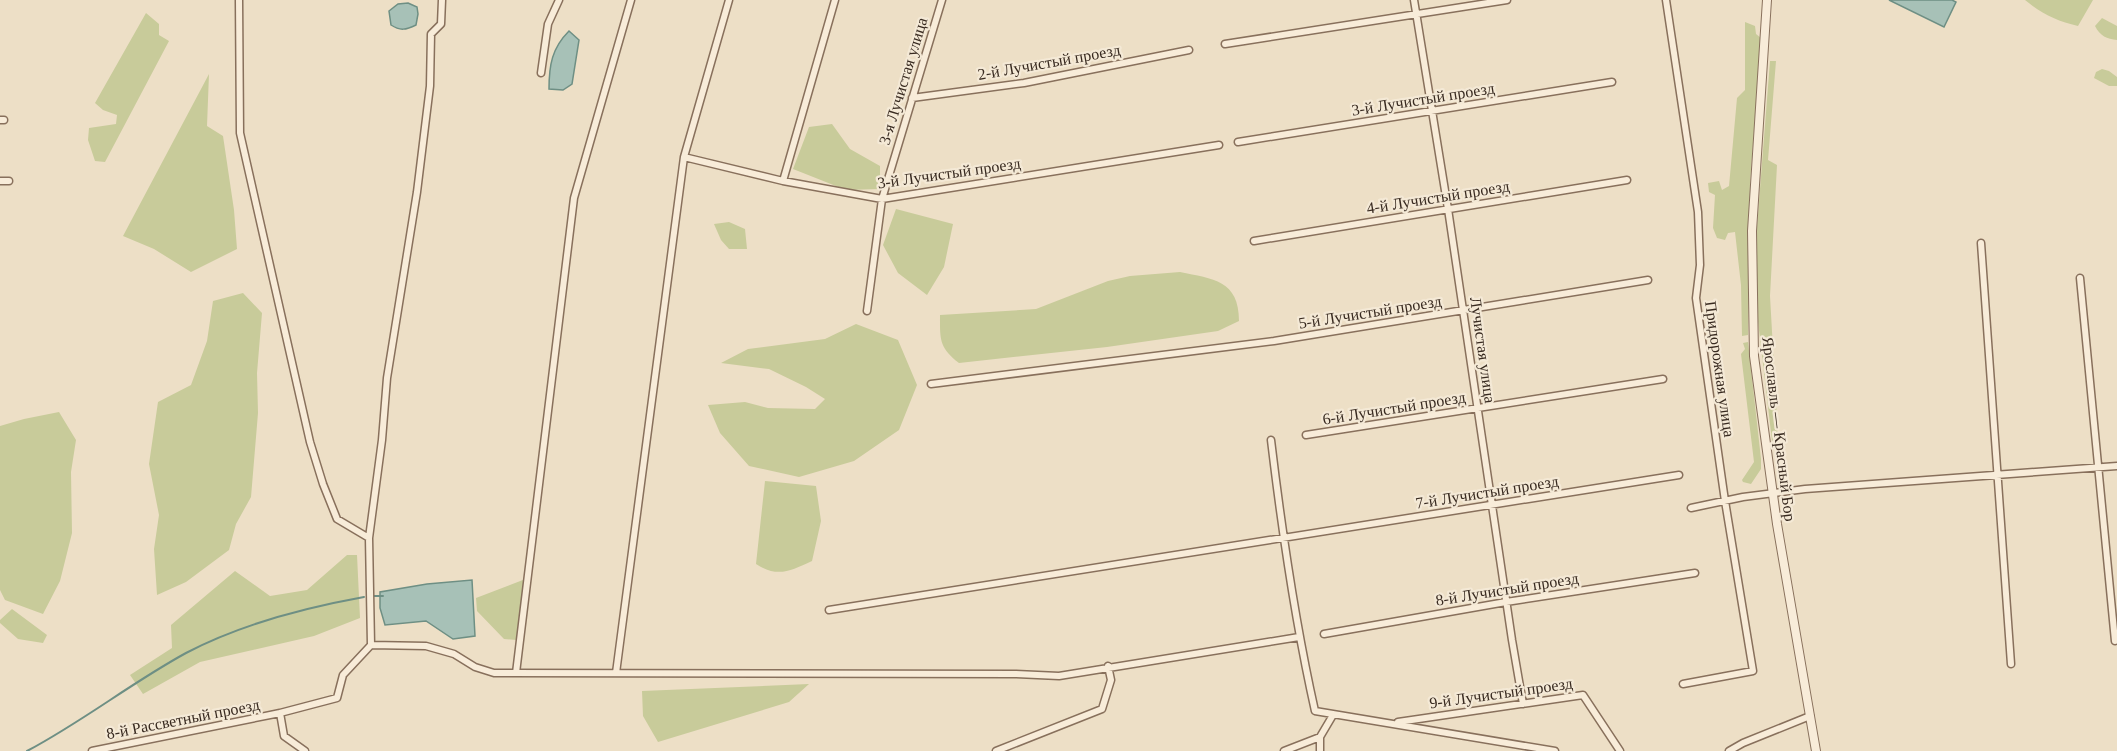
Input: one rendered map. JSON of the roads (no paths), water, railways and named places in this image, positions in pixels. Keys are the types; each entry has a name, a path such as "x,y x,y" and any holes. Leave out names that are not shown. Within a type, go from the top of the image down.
{"street":[{"path":"240,0 240,133 310,442 337,519 369,538"},
{"path":"442,0 441,24 431,34 430,86 419,180 387,378 382,440 369,538 371,645 426,646 454,654 494,674 1016,674 1059,676 1108,666 1299,637"},
{"path":"541,73 548,24 560,0"},
{"path":"516,674 574,198 631,0"},
{"path":"616,673 684,157 729,0"},
{"path":"783,181 835,0"},
{"name":"3-я Лучистая улица","path":"867,311 882,200 942,0"},
{"name":"Лучистая улица","path":"1414,0 1523,704"},
{"path":"1225,44 1507,0"},
{"name":"Придорожная улица","path":"1666,0 1698,212 1700,266 1696,298 1725,501 1753,671 1683,684"},
{"name":"Ярославль — Красный Бор","path":"1767,0 1752,231 1754,356 1773,493 1816,751"},
{"name":"2-й Лучистый проезд","path":"912,98 1023,83 1190,50"},
{"name":"3-й Лучистый проезд","path":"1238,142 1612,82"},
{"name":"3-й Лучистый проезд","path":"684,157 783,181 882,200 1219,145"},
{"name":"4-й Лучистый проезд","path":"1254,241 1627,180"},
{"path":"0,181 9,181"},
{"path":"1981,243 2011,664"},
{"path":"2080,278 2115,641"},
{"name":"5-й Лучистый проезд","path":"931,384 1274,341 1648,280"},
{"name":"6-й Лучистый проезд","path":"1306,435 1663,379"},
{"path":"1271,440 1283,538 1299,637 1315,711 1555,751"},
{"path":"1691,508 1805,489 2117,466"},
{"name":"7-й Лучистый проезд","path":"829,610 1679,475"},
{"name":"8-й Лучистый проезд","path":"1324,634 1506,602 1695,573"},
{"name":"8-й Рассветный проезд","path":"92,751 280,713 337,698 343,675 371,645"},
{"path":"996,751 1102,709 1111,680 1108,666"},
{"name":"9-й Лучистый проезд","path":"1392,723 1584,695 1620,751"},
{"path":"280,713 284,736 305,751"},
{"path":"1320,751 1320,737 1333,715"},
{"path":"1729,751 1810,716"},
{"path":"1284,751 1320,737"}],"waterway":[{"path":"374,596 383,596"},
{"path":"27,751 166,665 207,643 273,618 364,597"}]}
